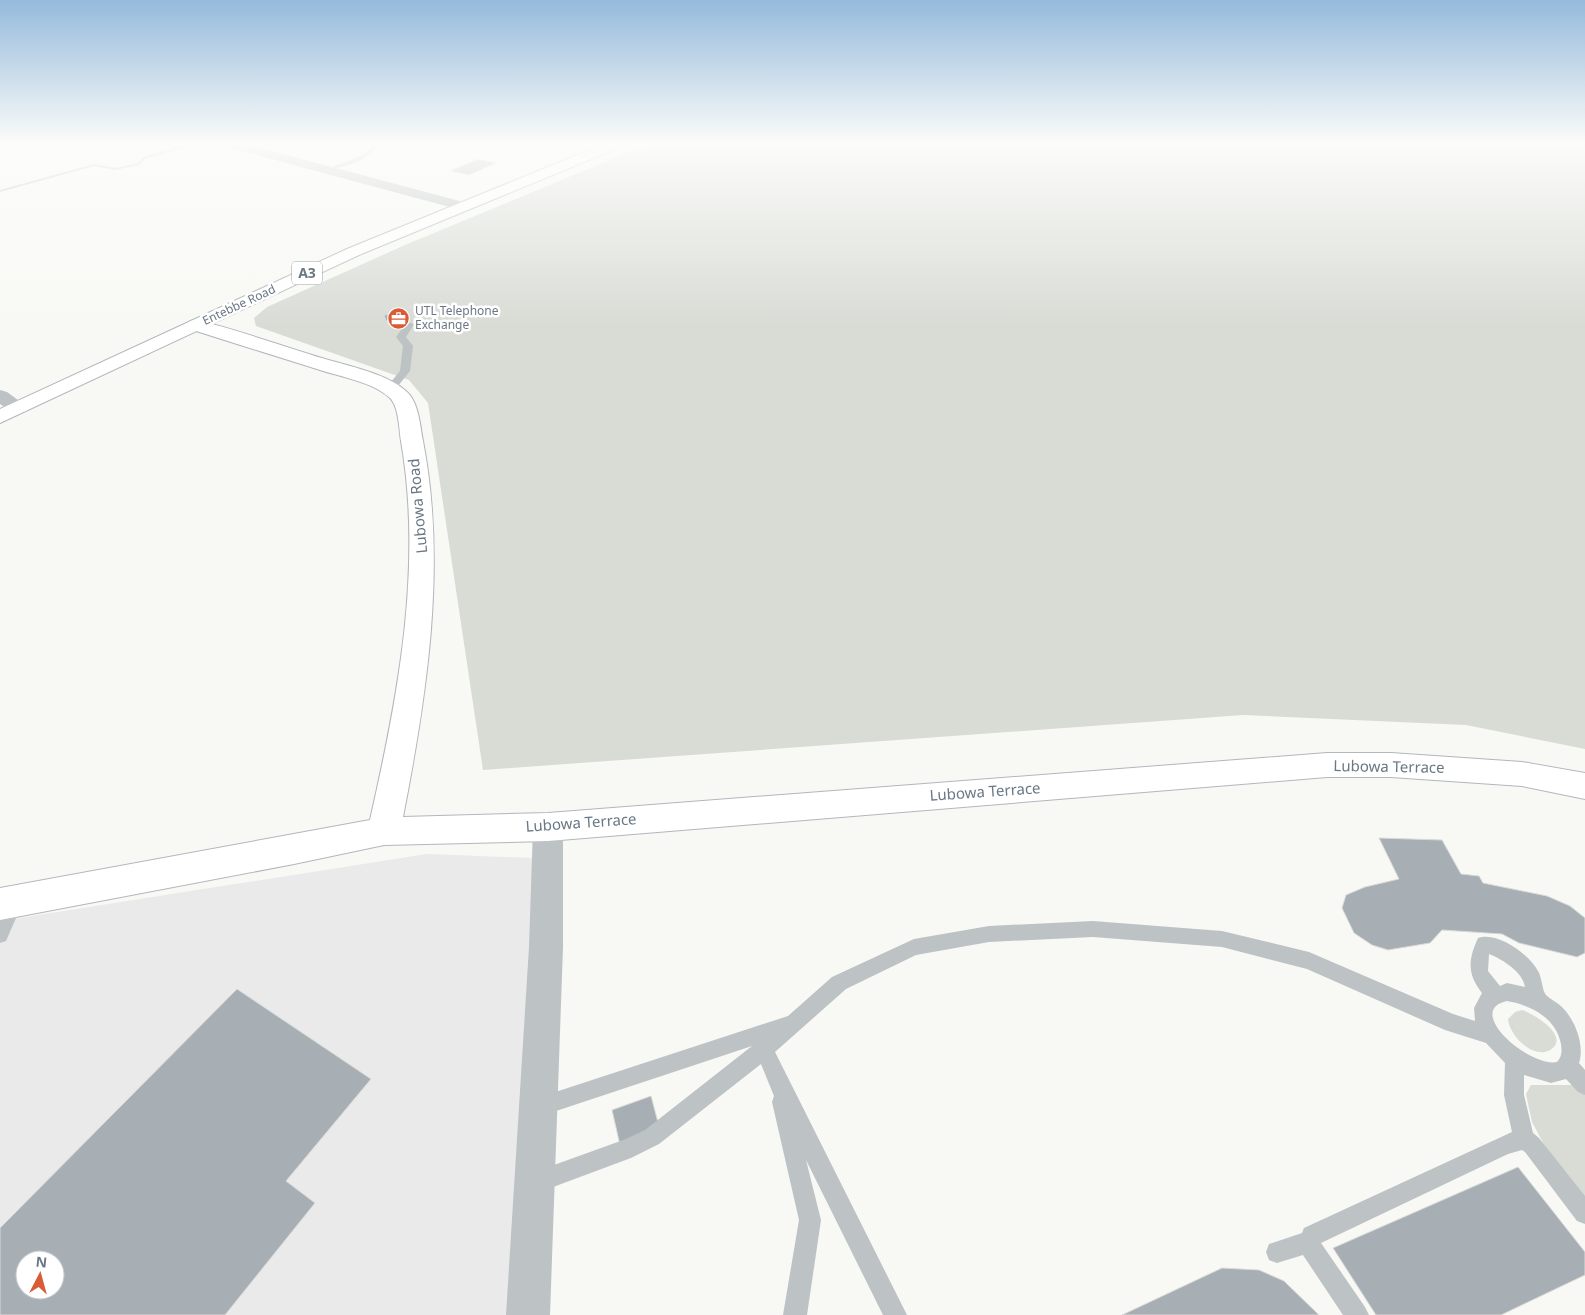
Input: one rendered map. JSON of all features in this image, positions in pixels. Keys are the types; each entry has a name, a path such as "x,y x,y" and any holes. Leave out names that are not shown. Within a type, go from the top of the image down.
{"street":[{"path":"452,203 462,206"},
{"name":"Entebbe Road","path":"0,417 352,252 468,203"},
{"name":"Lubowa Road","path":"196,325 371,380 400,396 407,413 418,479 423,559 411,679 400,754 384,831"},
{"path":"0,396 19,408"},
{"name":"Lubowa Terrace","path":"7,903 294,850 384,831 548,827 1328,766 1391,765 1522,774 1585,786"},
{"path":"528,1315 546,947 548,827"}],"lane":[{"path":"390,389 405,371 408,346 401,338 410,324"},
{"path":"0,935 7,903"},
{"path":"534,1183 630,1148 652,1137 764,1048 840,983 914,946 989,934 1093,928 1222,939 1309,960 1452,1023 1490,1035"},
{"path":"1495,994 1481,979 1477,961 1484,944 1494,945 1525,968 1533,978 1536,1000"},
{"path":"1514,993 1536,1000 1551,1009 1579,1035 1576,1060 1570,1068 1560,1073 1546,1073 1530,1069 1514,1060 1490,1035 1485,1022 1483,1010 1487,1000 1495,994 1514,993"},
{"path":"538,1107 790,1024"},
{"path":"764,1048 777,1080 895,1315"},
{"path":"1514,1060 1514,1095 1524,1139 1532,1145 1585,1213"},
{"path":"1570,1068 1585,1085"},
{"path":"777,1080 810,1220 795,1315"},
{"path":"1277,1252 1309,1242 1312,1236 1506,1144 1524,1139"},
{"path":"1309,1242 1312,1250 1357,1315"}],"shaded area":[{"path":"505,203 1585,203 1585,749 1466,725 1243,715 483,770 428,403 409,380 256,326 254,318 267,307 405,245"},
{"path":"427,854 532,858 539,900 509,1315 0,1315 0,921"},
{"path":"1522,1010 1534,1016 1554,1032 1556,1045 1550,1050 1536,1052 1517,1038 1509,1025 1508,1019 1515,1012"},
{"path":"1531,1085 1579,1085 1585,1092 1585,1199 1548,1152 1532,1122 1526,1094"}],"building":[{"path":"407,311 409,320 394,323 394,319 386,321 384,315"},
{"path":"1379,838 1442,840 1461,874 1479,876 1483,883 1547,896 1570,906 1585,918 1585,953 1577,957 1519,943 1502,934 1442,930 1430,943 1388,950 1372,945 1354,933 1342,908 1346,895 1365,887 1399,879"},
{"path":"237,989 371,1079 286,1181 315,1203 225,1315 0,1315 0,1228"},
{"path":"651,1096 660,1130 620,1145 612,1110"},
{"path":"1518,1167 1585,1252 1585,1275 1501,1315 1376,1315 1333,1248"},
{"path":"1222,1268 1259,1270 1284,1281 1319,1315 1122,1315"}],"place":[{"name":"UTL Telephone Exchange","path":"399,318"}]}
